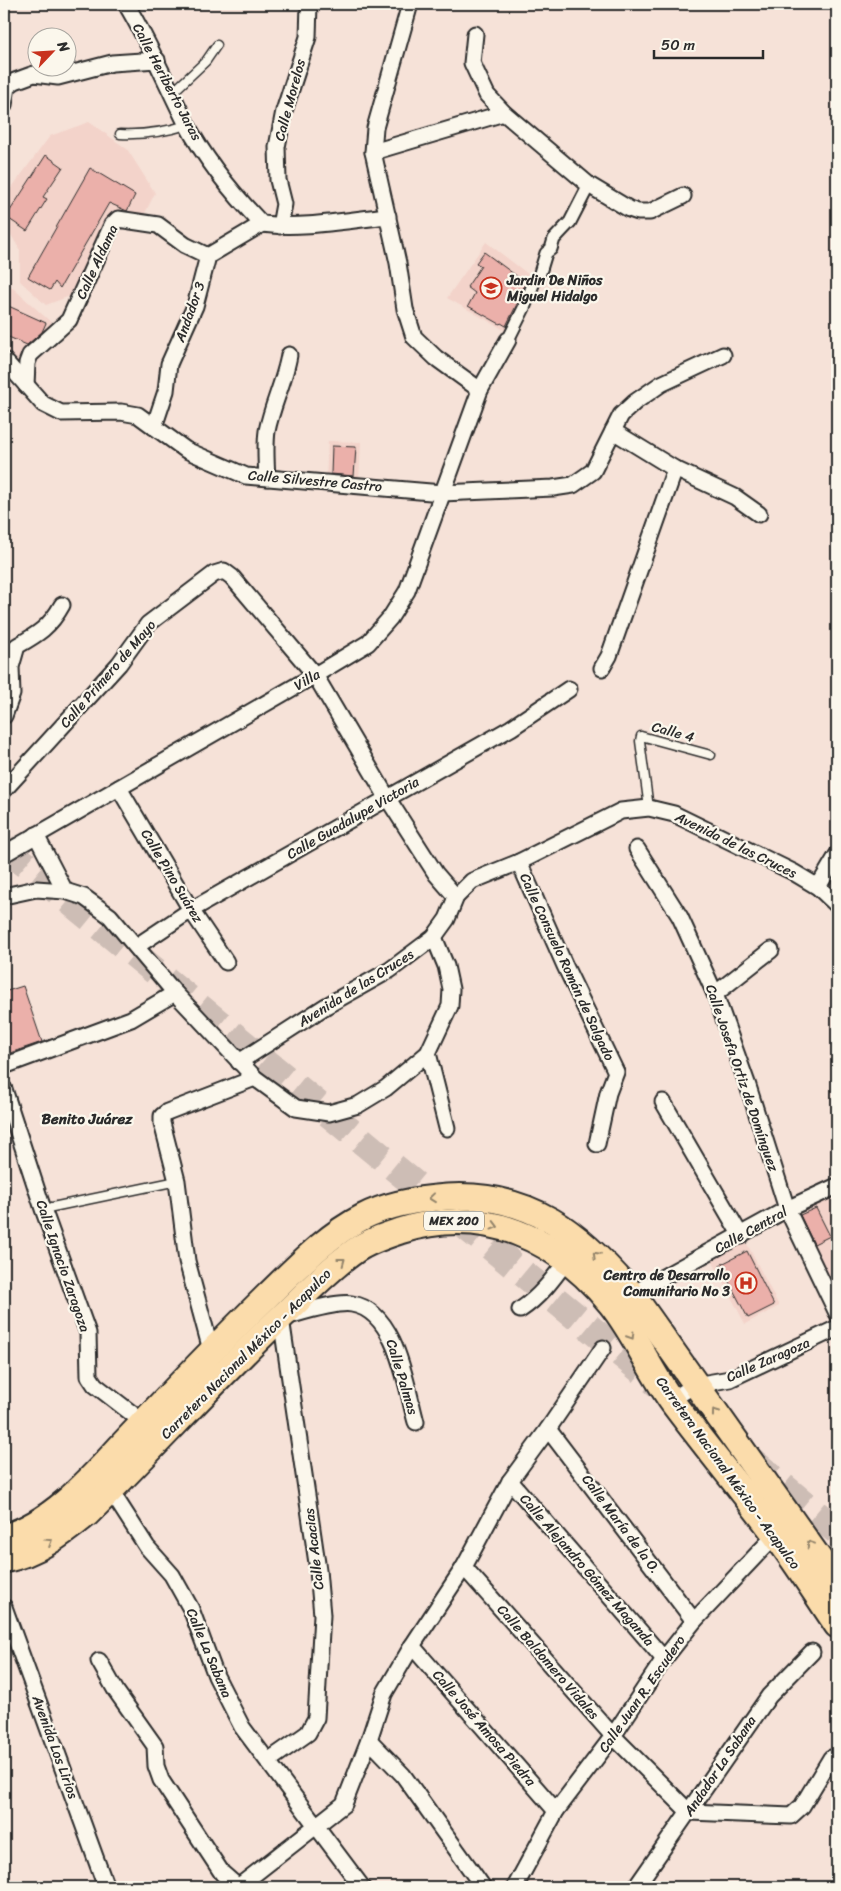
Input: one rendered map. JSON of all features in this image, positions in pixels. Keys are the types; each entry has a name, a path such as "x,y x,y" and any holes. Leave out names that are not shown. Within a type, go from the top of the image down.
{"main road":[{"name":"Carretera Nacional México - Acapulco","path":"4,1537 15,1534 45,1517 68,1498 96,1472 211,1350 304,1260 339,1231 364,1216 392,1206 429,1198 461,1196 495,1200 534,1211 560,1224 587,1245 610,1269 622,1300 671,1400 837,1584"},
{"name":"Carretera Nacional México - Acapulco","path":"4,1560 38,1549 62,1534 87,1514 223,1373 336,1265 358,1248 418,1225 451,1221 480,1222 506,1229 554,1251 567,1260 593,1284 622,1300 695,1385 784,1527 837,1625"}],"street":[{"name":"Calle Heriberto Jaras","path":"126,4 157,60 187,125 226,186 262,224"},
{"name":"Calle Morelos","path":"280,226 284,204 278,180 277,147 284,111 308,37 309,4"},
{"path":"410,4 375,128 373,152 398,263 405,310 414,337 436,358 480,390"},
{"path":"475,34 472,64 486,95 504,113 589,185 628,209 638,212 650,212 683,196"},
{"path":"4,105 7,87 15,81 34,74 58,78 112,63 157,60"},
{"path":"373,152 504,113"},
{"path":"508,340 538,276 546,253 551,250 554,239 570,222 589,185"},
{"path":"208,256 262,224 280,226 388,216"},
{"name":"Calle Aldama","path":"26,385 27,363 30,355 69,320 112,225 118,219 158,225 184,245 208,256"},
{"name":"Andador 3","path":"154,428 166,391 169,364 195,306 208,256"},
{"name":"Villa","path":"4,854 368,643 390,618 407,591 480,390 508,340"},
{"path":"267,478 265,447 267,430 289,355"},
{"path":"723,355 660,384 621,415 613,431 675,470 735,497 759,514"},
{"name":"Calle Silvestre Castro","path":"4,360 43,404 61,413 121,412 138,415 186,450 246,476 442,493 554,488 574,485 593,471 613,431"},
{"path":"602,668 609,656 675,470"},
{"name":"Calle Primero de Mayo","path":"4,790 119,664 148,624 214,574 224,571 232,576 315,675"},
{"path":"4,716 12,694 11,667 17,646 44,630 55,618 62,605"},
{"path":"315,675 388,799 436,874 456,897"},
{"name":"Calle Guadalupe Victoria","path":"137,946 191,910 511,728 569,689"},
{"name":"Calle Pino Suárez","path":"119,788 191,910 226,962"},
{"name":"Avenida de las Cruces","path":"239,1062 326,1006 390,970 434,937 447,919 456,897 472,881 519,862 621,811 649,808 674,814 793,872 818,887 837,905"},
{"path":"36,835 65,891"},
{"name":"Calle Josefa Ortiz de Domínguez","path":"637,849 680,917 714,994 748,1086 787,1209 837,1313"},
{"path":"818,887 837,855"},
{"name":"Calle Consuelo Román de Salgado","path":"519,862 565,966 616,1072 608,1092 597,1144"},
{"path":"4,896 36,889 65,891 84,897 110,916 137,946 175,994 254,1078 296,1108 329,1113 358,1105 386,1088 428,1053 450,1006 451,989 446,966 434,937"},
{"path":"714,994 771,950"},
{"path":"4,1066 131,1019 175,994"},
{"path":"428,1053 446,1128"},
{"path":"211,1350 187,1261 177,1181 162,1116 167,1112 254,1078"},
{"name":"Calle Ignacio Zaragoza","path":"4,1089 43,1209 88,1333 89,1376 96,1385 143,1422"},
{"path":"663,1102 741,1236"},
{"name":"Calle Central","path":"622,1300 787,1209 837,1186"},
{"path":"520,1310 532,1303 543,1292 567,1260"},
{"name":"Calle Palmas","path":"281,1318 332,1306 351,1304 364,1308 377,1317 395,1344 416,1422"},
{"name":"Calle Acacias","path":"268,1761 308,1733 316,1718 315,1700 322,1615 313,1530 281,1318"},
{"name":"Calle Zaragoza","path":"671,1400 695,1385 730,1379 837,1328"},
{"path":"99,1661 116,1691 155,1746 156,1766 162,1780 222,1873 238,1887 344,1804 369,1740 384,1694 412,1646 464,1567 510,1481 603,1348"},
{"name":"Calle María de la O.","path":"548,1429 694,1620"},
{"name":"Calle Alejandro Gómez Maganda","path":"510,1481 664,1659"},
{"name":"Calle La Sabana","path":"111,1491 147,1547 172,1575 191,1609 216,1676 242,1727 362,1887"},
{"name":"Calle Juan R. Escudero","path":"515,1887 556,1811 613,1736 664,1659 694,1620 784,1527"},
{"name":"Calle Baldomero Vidales","path":"464,1567 613,1736 689,1812"},
{"name":"Avenida Los Lirios","path":"4,1607 106,1887"},
{"name":"Calle José Amosa Piedra","path":"412,1646 556,1811"},
{"name":"Andador La Sabana","path":"636,1887 769,1696 812,1652"},
{"path":"369,1740 403,1775 483,1887"},
{"path":"689,1812 791,1816 802,1806 831,1758"}],"lane":[{"path":"172,93 206,60 217,45"},
{"path":"120,134 134,135 164,132 187,125"},
{"name":"Calle 4","path":"649,808 641,736 711,755"},
{"path":"43,1209 177,1181"}],"shaded area":[{"path":"89,122 127,149 155,193 144,215 115,216 70,296 46,305 20,281 20,250 4,223 4,198 50,136"},
{"name":"Jardin De Niños Miguel Hidalgo","path":"486,242 532,277 508,332 447,298"},
{"path":"4,280 53,324 23,377 4,356"},
{"path":"328,441 361,442 359,481 326,479"},
{"path":"837,1195 837,1273 824,1279 794,1216"},
{"name":"Centro de Desarrollo Comunitario No 3","path":"746,1242 779,1306 745,1324 712,1260"}],"building":[{"path":"46,155 63,167 43,197 47,199 27,231 6,217"},
{"path":"90,168 135,195 127,211 109,203 60,288 55,282 50,290 28,277"},
{"name":"Jardin De Niños Miguel Hidalgo","path":"484,252 526,283 517,295 520,298 506,326 468,306 475,293 467,287 481,266 476,263"},
{"path":"4,304 46,323 42,332 27,345 4,335"},
{"path":"332,446 356,447 354,476 331,474"},
{"path":"23,986 42,1042 7,1054 4,1044 4,992"},
{"path":"816,1208 830,1236 814,1244 800,1215"},
{"name":"Centro de Desarrollo Comunitario No 3","path":"747,1251 774,1305 748,1318 720,1265"}],"tunnel":[{"path":"4,847 837,1531"}],"place":[{"name":"Jardin De Niños Miguel Hidalgo","path":"491,288"},
{"name":"Centro de Desarrollo Comunitario No 3","path":"746,1283"}],"district":[{"name":"Benito Juárez","path":"87,1119"}]}
